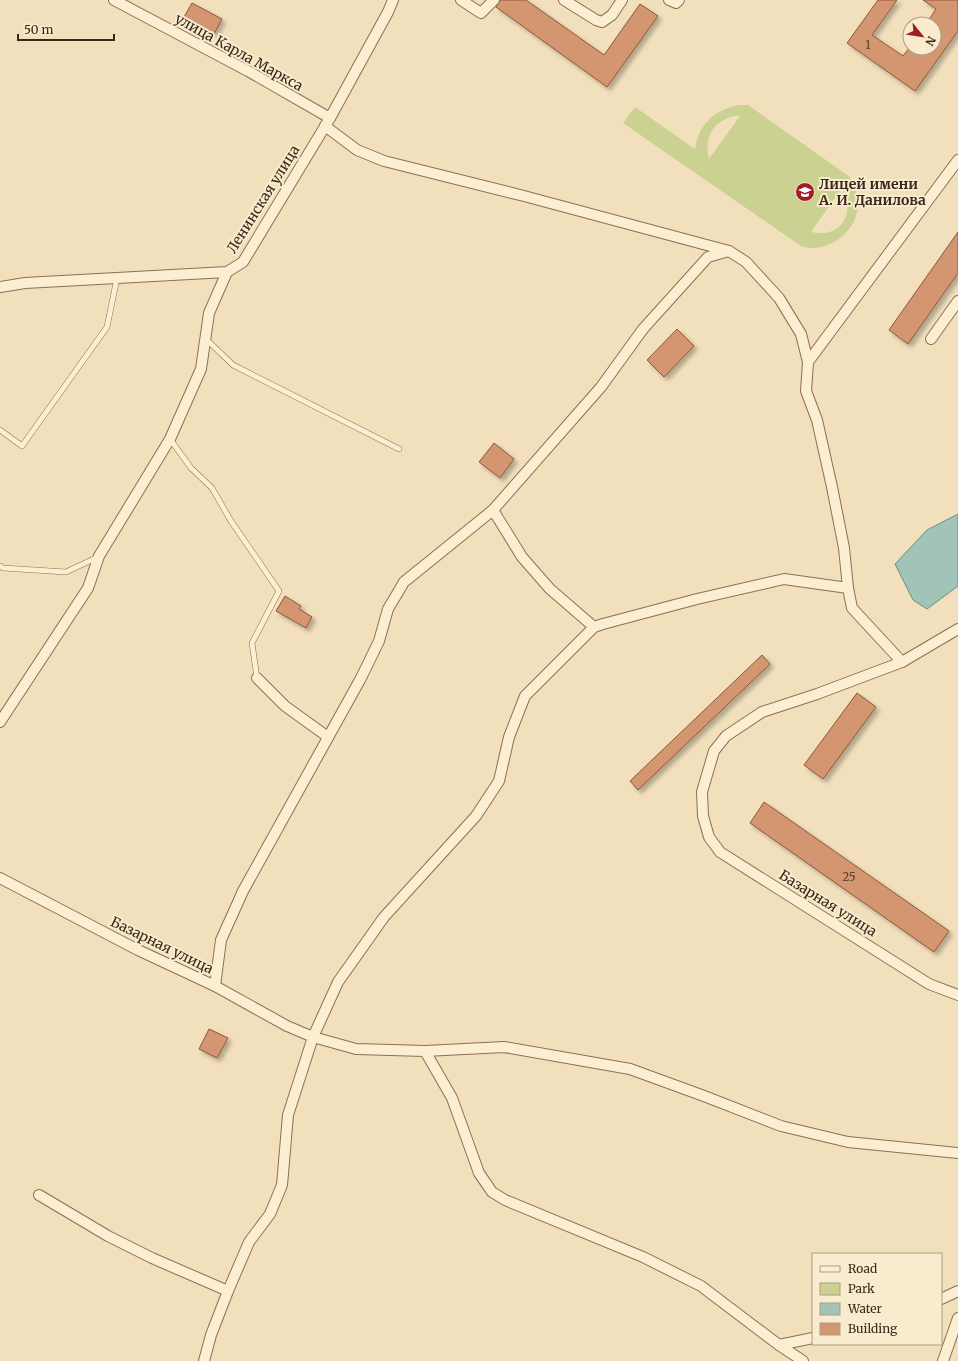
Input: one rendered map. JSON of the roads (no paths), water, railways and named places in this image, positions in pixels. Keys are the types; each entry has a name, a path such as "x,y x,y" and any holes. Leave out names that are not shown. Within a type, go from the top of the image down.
{"street":[{"name":"улица Карла Маркса","path":"114,0 248,71 328,122 357,150 384,161 539,200 729,251 746,262 779,298 801,334 808,362"},
{"name":"Ленинская улица","path":"0,287 25,283 227,272 243,262 328,122 393,0"},
{"path":"461,0 481,13 494,0"},
{"path":"564,0 596,20 602,22 612,15 622,0"},
{"path":"670,0 676,3 680,0"},
{"path":"902,662 852,608 848,588 844,548 832,487 817,420 806,391 808,362 958,160"},
{"path":"216,986 221,940 240,898 361,678 379,641 388,609 404,582 493,510 601,388 643,329 708,256 729,251"},
{"path":"0,722 88,588 99,556 170,439 201,369 209,313 227,272"},
{"path":"931,339 958,301"},
{"path":"493,510 522,557 550,589 594,627"},
{"path":"204,1361 211,1335 249,1242 270,1214 282,1185 288,1115 312,1037 338,982 384,917 476,816 499,781 509,737 525,696 594,627 697,599 784,579 848,588"},
{"name":"Базарная улица","path":"958,629 902,662 817,694 762,712 726,736 714,751 702,792 703,816 709,837 720,852 929,984 958,995"},
{"path":"257,678 285,706 328,737"},
{"name":"Базарная улица","path":"0,878 138,950 216,986 287,1026 312,1037 356,1049 425,1051 504,1047 630,1069 781,1126 848,1142 958,1153"},
{"path":"425,1051 452,1098 479,1173 492,1192 505,1200 643,1257 701,1286 779,1345 803,1361"},
{"path":"39,1195 108,1236 152,1258 228,1291"},
{"path":"942,1299 958,1291"},
{"path":"943,1361 958,1318"},
{"path":"779,1345 812,1338"}],"lane":[{"path":"0,430 22,446 107,327 117,278"},
{"path":"206,339 233,365 399,449"},
{"path":"170,439 191,468 212,488 279,592 252,643 257,678"},
{"path":"0,566 3,568 66,572 99,556"}],"water":[{"path":"958,514 958,586 927,609 913,600 895,564 927,530"}],"place":[{"name":"Лицей имени А. И. Данилова","path":"805,192"}]}
